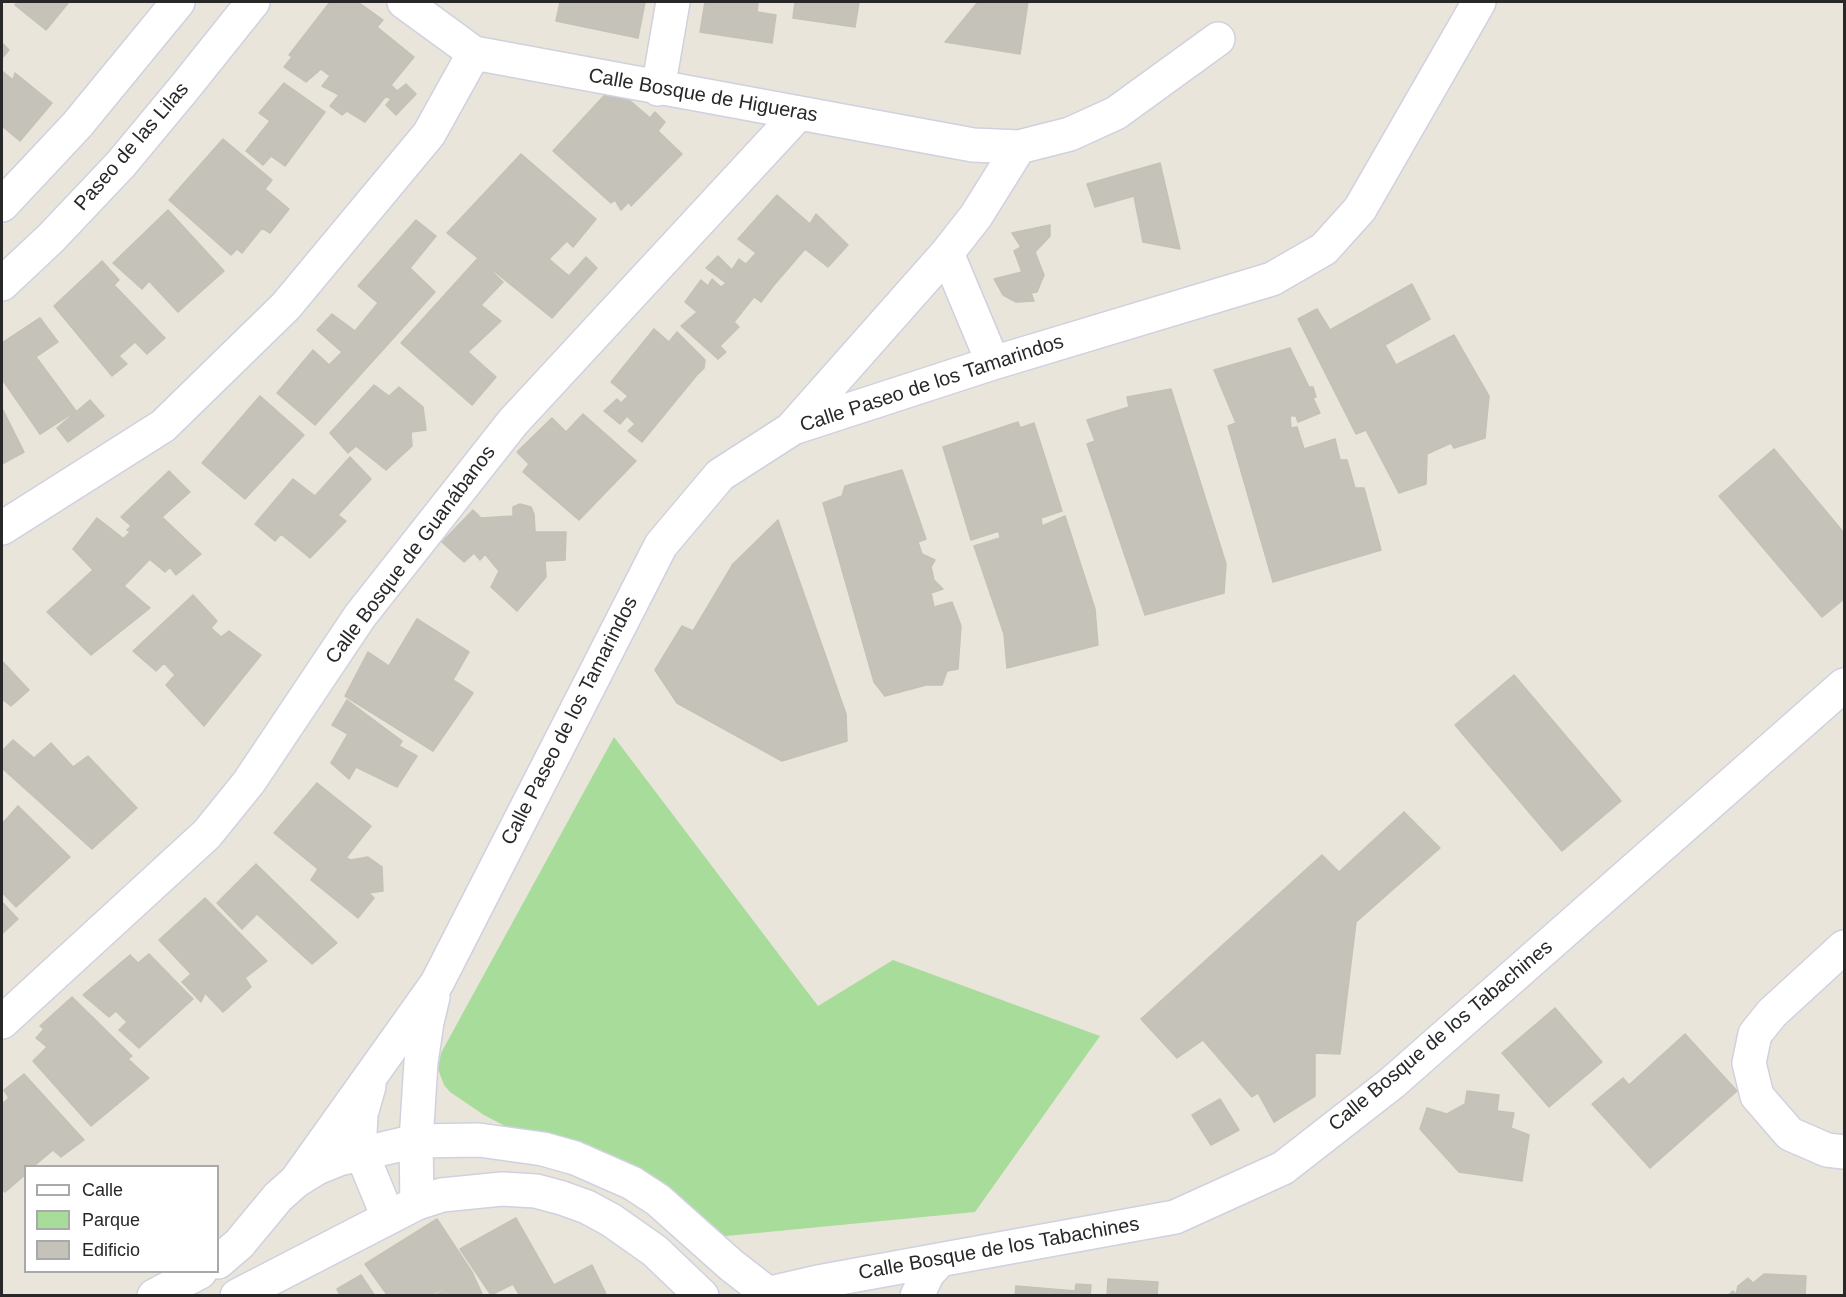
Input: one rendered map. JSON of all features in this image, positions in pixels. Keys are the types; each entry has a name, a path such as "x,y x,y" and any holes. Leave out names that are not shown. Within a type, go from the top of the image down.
{"street":[{"path":"2,205 77,125 178,2"},
{"name":"Paseo de las Lilas","path":"2,284 51,238 121,164 253,2"},
{"name":"Calle Bosque de Higueras","path":"404,2 474,53 973,145 1019,147 1070,134 1116,113 1218,39"},
{"path":"658,88 673,2"},
{"name":"Calle Paseo de los Tamarindos","path":"296,1181 436,984 661,544 720,475 792,428 993,363 1272,279 1324,249 1360,208 1479,2"},
{"path":"2,528 164,426 286,306 429,134 474,53"},
{"name":"Calle Bosque de Guanábanos","path":"2,1022 207,834 249,782 360,616 513,422 798,114"},
{"path":"792,428 947,253 976,216 1019,147"},
{"path":"947,253 993,363"},
{"name":"Calle Bosque de los Tabachines","path":"765,1295 1175,1217 1283,1168 1392,1083 1845,685"},
{"path":"1845,947 1772,1012 1755,1034 1749,1063 1756,1096 1790,1134 1827,1150 1845,1152"},
{"name":"Calle Paseo de los Tamarindos","path":"417,1203 416,1141 421,1062 436,984"},
{"path":"376,1067 361,1114 360,1134 362,1154 388,1216"},
{"path":"219,1261 239,1244 278,1197 296,1181 317,1168 339,1159 416,1141 478,1140 543,1149 575,1158 632,1183 683,1220 765,1295"},
{"path":"237,1296 417,1203 442,1195 502,1189 536,1191 587,1207 633,1234 702,1296"},
{"path":"917,1296 928,1274 940,1260"},
{"path":"154,1296 198,1273"}],"green space":[{"path":"614,737 818,1006 893,960 1100,1036 975,1212 716,1237 484,1115 450,1092 444,1085 438,1069 441,1053"}],"building":[{"path":"17,2 69,2 46,30 15,5"},
{"path":"330,2 358,2 383,20 377,27 414,57 391,85 397,91 406,84 416,94 396,115 386,105 391,99 386,96 365,122 347,111 342,115 330,106 339,95 322,86 330,76 321,69 306,82 284,67 292,57 289,55"},
{"path":"560,2 645,2 638,38 556,21"},
{"path":"705,2 758,2 757,12 776,15 772,43 700,32"},
{"path":"795,2 859,2 855,27 793,18"},
{"path":"978,2 1028,2 1020,54 945,42"},
{"path":"2,43 9,50 2,58"},
{"path":"2,71 13,80 15,73 52,103 20,141 2,126"},
{"path":"284,83 325,112 285,166 271,156 263,165 246,151 270,121 259,113"},
{"path":"613,86 650,118 655,112 665,122 658,131 682,154 631,206 629,202 621,210 615,200 611,203 553,151"},
{"path":"223,139 272,180 265,189 289,209 270,233 262,228 242,253 237,249 231,255 169,200"},
{"path":"521,154 596,219 573,247 567,241 549,259 569,276 586,257 597,268 552,318 447,233"},
{"path":"1160,163 1180,249 1143,242 1134,196 1095,207 1087,184"},
{"path":"777,195 810,224 816,214 848,245 828,267 805,249 774,285 746,264 756,253 738,239"},
{"path":"168,210 224,271 178,312 149,281 142,289 113,263"},
{"path":"416,220 436,236 410,268 435,292 315,425 277,393 313,350 329,365 342,352 317,330 332,314 355,331 378,303 358,286"},
{"path":"1050,225 1050,236 1035,252 1044,275 1037,292 1031,293 1034,301 1016,302 1003,295 994,279 1022,272 1014,251 1021,247 1012,233"},
{"path":"718,256 732,270 739,259 774,285 761,302 754,297 734,322 739,327 720,346 726,352 718,359 681,326 697,312 685,302 701,280 708,286 712,279 721,287 726,283 706,268"},
{"path":"478,258 503,282 481,305 501,321 468,352 496,377 472,405 401,343"},
{"path":"102,261 119,280 114,285 165,338 147,354 135,342 119,356 127,364 112,376 54,306"},
{"path":"1412,284 1430,319 1385,345 1396,365 1454,335 1489,396 1485,438 1454,448 1451,443 1427,454 1426,484 1399,493 1366,430 1356,434 1298,319 1317,309 1330,330"},
{"path":"40,318 58,342 36,357 76,411 40,434 2,379 2,343"},
{"path":"654,329 669,342 677,332 705,360 704,368 642,442 628,431 635,424 627,416 620,424 604,411 617,399 621,403 628,396 611,382"},
{"path":"1290,348 1309,387 1313,387 1316,397 1313,398 1320,413 1298,422 1296,416 1290,416 1291,428 1297,427 1304,449 1335,439 1340,460 1347,460 1355,488 1364,488 1381,550 1273,582 1228,426 1236,423 1214,370"},
{"path":"374,385 389,396 399,387 423,407 426,430 411,432 412,446 386,470 356,446 348,453 330,433"},
{"path":"1171,389 1226,564 1224,593 1145,615 1087,444 1095,441 1087,420 1129,407 1127,397"},
{"path":"260,396 304,435 245,499 202,463"},
{"path":"90,400 104,416 68,442 57,428"},
{"path":"2,411 24,452 2,464"},
{"path":"583,414 636,461 579,520 523,472 529,464 517,452 552,418 566,432"},
{"path":"1018,422 1020,428 1034,423 1062,511 1041,518 1042,526 1065,516 1095,609 1098,645 1007,668 1004,634 974,546 1000,538 999,531 971,540 943,447"},
{"path":"1774,449 1844,533 1844,599 1822,617 1719,496"},
{"path":"350,457 371,479 338,515 346,521 310,558 281,534 275,541 255,524 293,479 315,496"},
{"path":"902,470 926,539 918,542 922,554 935,560 931,567 934,580 943,589 931,593 934,607 952,602 961,626 958,669 947,671 942,685 926,685 885,696 874,682 823,503 842,496 845,486"},
{"path":"169,471 190,492 162,517 201,554 176,575 170,567 165,572 124,538 130,532 127,530 131,526 121,517"},
{"path":"520,504 531,507 534,514 535,532 566,532 565,560 545,561 546,577 517,611 491,587 499,571 485,554 480,560 474,553 464,562 442,542 473,510 481,518 513,516 513,507"},
{"path":"97,518 150,559 124,586 150,608 91,655 47,612 93,570 73,549"},
{"path":"778,520 846,714 847,741 782,761 677,703 655,670 682,626 693,631 733,564"},
{"path":"193,595 217,621 211,628 221,637 229,631 261,655 204,726 166,685 175,675 164,663 156,671 133,651"},
{"path":"417,619 469,652 453,680 473,693 433,751 345,696 368,652 389,666"},
{"path":"2,661 29,690 11,706 2,699"},
{"path":"1514,675 1621,801 1562,851 1455,725"},
{"path":"347,700 402,741 399,746 417,756 397,787 356,767 349,779 331,763 348,734 332,725"},
{"path":"13,740 34,758 51,743 73,767 88,756 137,808 92,849 2,768 2,751"},
{"path":"317,783 371,826 346,858 351,860 368,857 382,867 383,891 369,893 374,898 358,918 311,880 318,869 274,833"},
{"path":"18,806 70,857 16,907 2,892 2,824"},
{"path":"1404,812 1440,848 1356,922 1340,1054 1315,1053 1315,1096 1274,1122 1258,1093 1252,1097 1203,1040 1177,1058 1141,1019 1322,855 1339,872"},
{"path":"256,864 337,943 312,964 257,914 242,929 217,903"},
{"path":"205,898 267,961 245,978 251,987 223,1012 205,993 201,1002 182,982 191,974 159,940"},
{"path":"2,902 18,919 2,934"},
{"path":"149,954 193,999 139,1048 119,1030 127,1022 116,1011 109,1017 83,995 130,955 138,963"},
{"path":"72,997 132,1056 128,1059 149,1078 91,1126 33,1061 47,1047 36,1038 44,1029 40,1026"},
{"path":"1555,1008 1602,1062 1549,1107 1502,1053"},
{"path":"1685,1034 1737,1091 1650,1168 1592,1104 1623,1078 1629,1085"},
{"path":"24,1074 84,1140 61,1157 53,1150 35,1165 24,1165 24,1176 5,1192 2,1189 2,1104 9,1098 4,1090"},
{"path":"1467,1091 1499,1095 1497,1111 1514,1113 1511,1128 1529,1135 1522,1181 1459,1172 1420,1129 1427,1108 1447,1114 1465,1104"},
{"path":"1220,1099 1239,1130 1211,1145 1192,1115"},
{"path":"516,1218 554,1285 592,1265 607,1296 520,1296 513,1284 491,1295 460,1249"},
{"path":"437,1219 472,1272 429,1296 388,1296 365,1264"},
{"path":"472,1272 483,1296 434,1296"},
{"path":"1764,1274 1806,1276 1805,1296 1727,1296 1733,1291 1736,1295 1738,1286 1748,1278 1753,1283"},
{"path":"361,1275 375,1296 340,1296 337,1289"},
{"path":"1108,1279 1158,1282 1157,1296 1107,1296"},
{"path":"1076,1284 1091,1285 1090,1296 1015,1296 1016,1286 1075,1291"}]}
